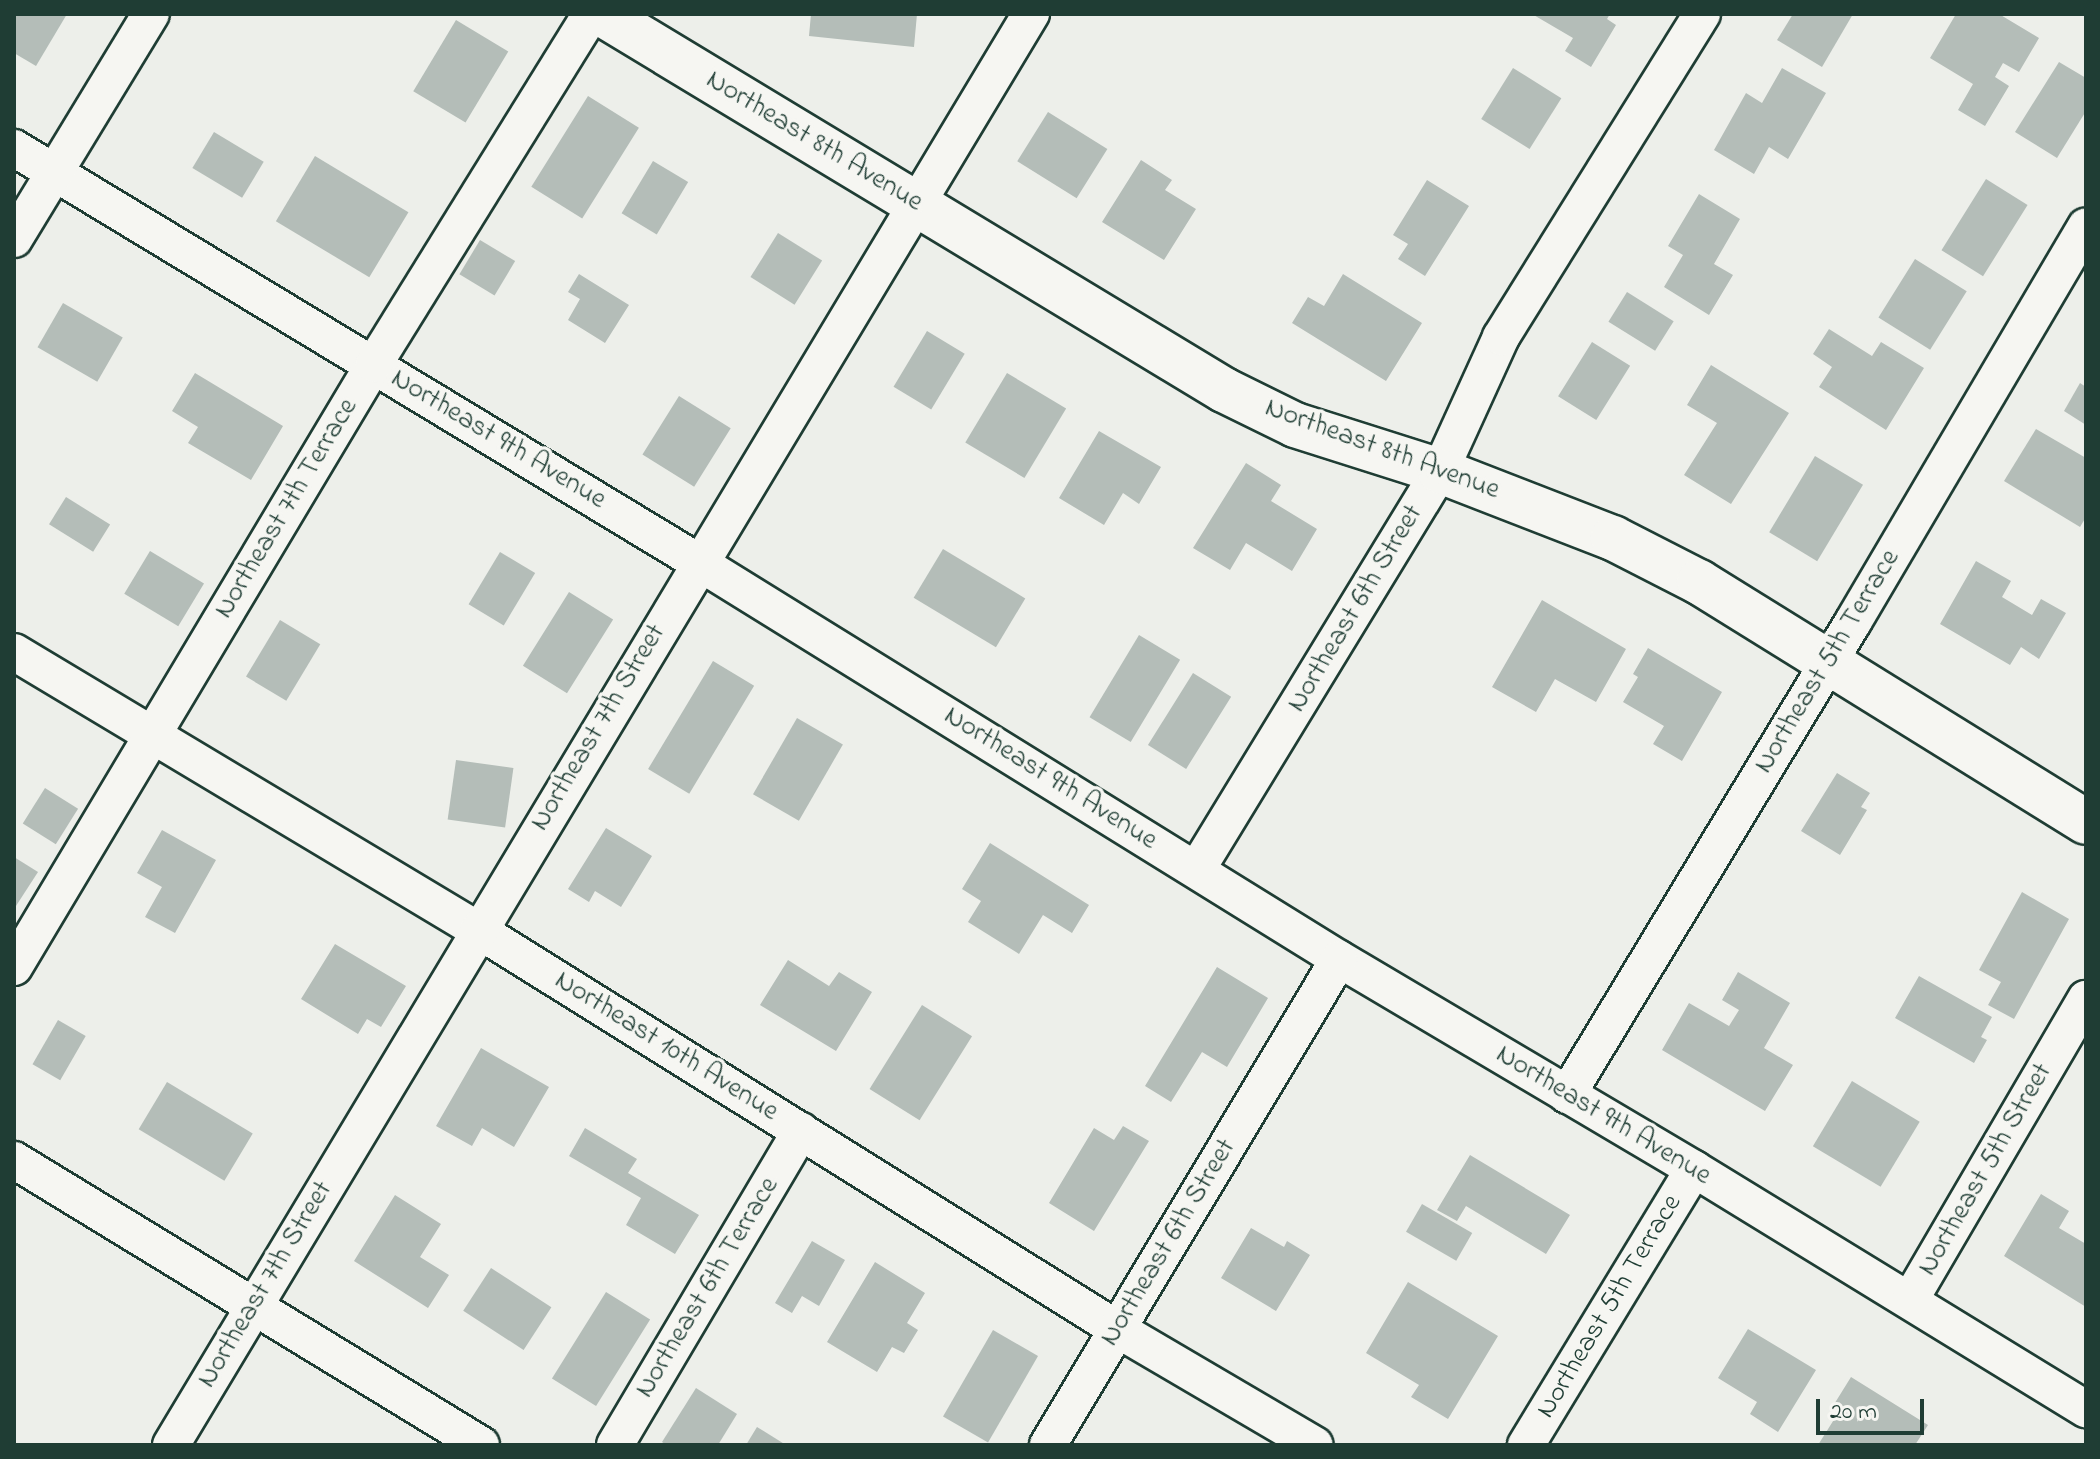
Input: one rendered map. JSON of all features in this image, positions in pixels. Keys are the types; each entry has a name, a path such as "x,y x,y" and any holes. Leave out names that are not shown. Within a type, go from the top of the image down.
{"street":[{"path":"14,239 151,14"},
{"name":"Northeast 7th Terrace","path":"14,967 374,364 591,14"},
{"name":"Northeast 8th Avenue","path":"602,14 1224,390 1295,425 1440,471 1613,538 1699,582 2086,822"},
{"name":"Northeast 7th Street","path":"171,1445 698,562 1031,14"},
{"name":"Northeast 6th Street","path":"1197,869 1440,471 1501,337 1702,14"},
{"name":"Northeast 9th Avenue","path":"14,148 698,562 1339,959 1694,1169 2086,1409"},
{"name":"Northeast 5th Terrace","path":"1567,1095 1829,661 2086,226"},
{"name":"Northeast 10th Avenue","path":"14,652 478,930 1117,1329 1315,1445"},
{"name":"Northeast 6th Street","path":"1048,1445 1339,959"},
{"name":"Northeast 5th Street","path":"1910,1300 2086,999"},
{"name":"Northeast 6th Terrace","path":"615,1445 801,1131"},
{"path":"14,1160 481,1445"},
{"name":"Northeast 5th Terrace","path":"1526,1445 1694,1169"}],"building":[{"path":"14,14 67,14 36,66 14,53"},
{"path":"811,14 917,14 914,47 809,36"},
{"path":"1532,14 1610,14 1607,19 1616,25 1591,67 1565,51 1573,38"},
{"path":"1793,14 1853,14 1822,67 1777,40"},
{"path":"1956,14 1999,14 2039,38 2019,72 2003,63 1995,77 2009,86 1985,126 1958,110 1973,84 1930,58"},
{"path":"456,20 508,51 466,123 413,91"},
{"path":"2059,62 2086,78 2086,111 2057,158 2015,132"},
{"path":"1513,68 1561,98 1530,149 1481,119"},
{"path":"1782,68 1826,93 1788,159 1769,147 1754,174 1714,150 1746,93 1762,103"},
{"path":"588,96 639,128 582,219 531,187"},
{"path":"1048,112 1107,149 1077,198 1017,161"},
{"path":"214,132 264,162 242,198 192,168"},
{"path":"315,156 408,212 369,277 276,221"},
{"path":"1141,160 1172,180 1165,190 1196,209 1164,260 1102,222"},
{"path":"653,161 688,182 657,234 622,213"},
{"path":"1986,179 2028,205 1983,276 1941,250"},
{"path":"1427,180 1469,206 1425,276 1398,259 1408,244 1393,235"},
{"path":"1699,194 1740,219 1714,264 1733,275 1709,315 1664,287 1683,255 1668,246"},
{"path":"778,233 822,261 795,305 750,277"},
{"path":"480,240 515,261 495,295 459,274"},
{"path":"1915,259 1967,291 1930,350 1878,318"},
{"path":"579,274 629,305 605,343 568,320 580,299 568,292"},
{"path":"1343,274 1422,323 1386,381 1292,323 1308,297 1324,306"},
{"path":"1627,292 1674,321 1655,351 1608,322"},
{"path":"63,303 123,338 97,382 38,347"},
{"path":"1829,329 1872,356 1881,342 1924,368 1886,430 1819,387 1832,367 1813,354"},
{"path":"927,331 965,354 931,409 894,387"},
{"path":"1592,342 1630,366 1596,420 1558,396"},
{"path":"1711,365 1789,413 1731,504 1684,475 1717,423 1687,405"},
{"path":"195,373 283,426 251,480 188,443 198,427 172,411"},
{"path":"1007,373 1066,409 1024,478 965,442"},
{"path":"2080,383 2086,387 2086,425 2064,411"},
{"path":"679,396 731,428 694,487 642,455"},
{"path":"2036,429 2086,458 2086,517 2080,527 2004,481"},
{"path":"1099,431 1161,467 1139,504 1123,493 1104,525 1059,498"},
{"path":"1815,456 1863,485 1817,561 1769,532"},
{"path":"1246,463 1281,485 1271,501 1317,529 1292,571 1246,543 1230,570 1193,548"},
{"path":"66,497 110,525 93,552 49,524"},
{"path":"943,549 1025,598 996,647 914,598"},
{"path":"150,551 204,583 178,626 124,594"},
{"path":"500,552 535,573 504,625 469,604"},
{"path":"1976,561 2011,581 2002,597 2032,615 2041,599 2066,613 2039,659 2021,647 2010,665 1940,624"},
{"path":"569,592 613,620 567,693 523,666"},
{"path":"1542,600 1626,649 1596,702 1555,679 1536,712 1492,687"},
{"path":"280,620 320,644 286,701 246,677"},
{"path":"1139,635 1180,660 1131,742 1090,717"},
{"path":"1648,648 1722,692 1682,761 1653,744 1664,726 1623,702 1638,677 1633,674"},
{"path":"713,661 754,686 689,794 648,769"},
{"path":"1193,673 1231,697 1186,769 1148,745"},
{"path":"797,718 843,744 799,821 753,794"},
{"path":"456,760 513,768 505,827 448,819"},
{"path":"1837,773 1870,793 1861,807 1867,810 1840,855 1801,831"},
{"path":"45,788 78,809 56,844 23,824"},
{"path":"606,828 652,856 621,907 595,891 589,902 568,889"},
{"path":"162,830 216,860 175,933 145,917 162,887 137,873"},
{"path":"990,843 1089,905 1072,933 1043,915 1019,954 968,922 981,901 962,889"},
{"path":"14,857 38,872 14,909"},
{"path":"2022,892 2069,919 2014,1019 1988,1005 2001,982 1979,970"},
{"path":"335,944 406,986 381,1027 367,1019 358,1034 301,999"},
{"path":"788,960 829,986 839,972 872,992 836,1051 760,1005"},
{"path":"1217,967 1268,998 1227,1067 1202,1052 1171,1102 1145,1086"},
{"path":"1738,972 1790,1003 1764,1048 1793,1065 1765,1111 1662,1050 1689,1003 1729,1026 1739,1010 1722,1000"},
{"path":"1919,976 1992,1017 1981,1037 1987,1040 1974,1063 1895,1018"},
{"path":"922,1005 972,1036 920,1120 870,1089"},
{"path":"58,1020 86,1036 60,1080 33,1064"},
{"path":"481,1048 549,1087 514,1147 482,1128 472,1146 436,1126"},
{"path":"1852,1081 1920,1122 1881,1187 1813,1146"},
{"path":"167,1082 253,1134 224,1181 139,1129"},
{"path":"1123,1126 1149,1141 1094,1231 1049,1203 1094,1128 1114,1140"},
{"path":"585,1128 637,1159 628,1173 699,1215 675,1254 626,1225 641,1198 569,1156"},
{"path":"1470,1155 1570,1215 1546,1254 1466,1206 1457,1221 1437,1210"},
{"path":"2041,1194 2069,1211 2059,1228 2086,1244 2086,1307 2004,1256"},
{"path":"395,1195 441,1224 420,1257 449,1275 428,1308 354,1261"},
{"path":"1422,1204 1472,1233 1456,1261 1406,1232"},
{"path":"1251,1228 1284,1247 1287,1241 1310,1255 1276,1311 1221,1278"},
{"path":"812,1241 845,1260 819,1306 802,1296 792,1313 775,1303"},
{"path":"875,1262 925,1293 907,1323 918,1330 904,1353 892,1347 877,1372 827,1342"},
{"path":"491,1268 551,1307 524,1350 463,1311"},
{"path":"1408,1282 1498,1336 1448,1419 1411,1397 1419,1385 1366,1353"},
{"path":"606,1292 650,1320 596,1406 552,1379"},
{"path":"1748,1329 1816,1370 1778,1432 1750,1414 1757,1402 1718,1378"},
{"path":"993,1330 1038,1356 988,1443 943,1417"},
{"path":"1851,1377 1928,1425 1915,1445 1818,1445 1840,1410 1833,1406"},
{"path":"696,1388 737,1414 718,1445 666,1445 662,1442"},
{"path":"757,1427 786,1445 746,1445"}]}
